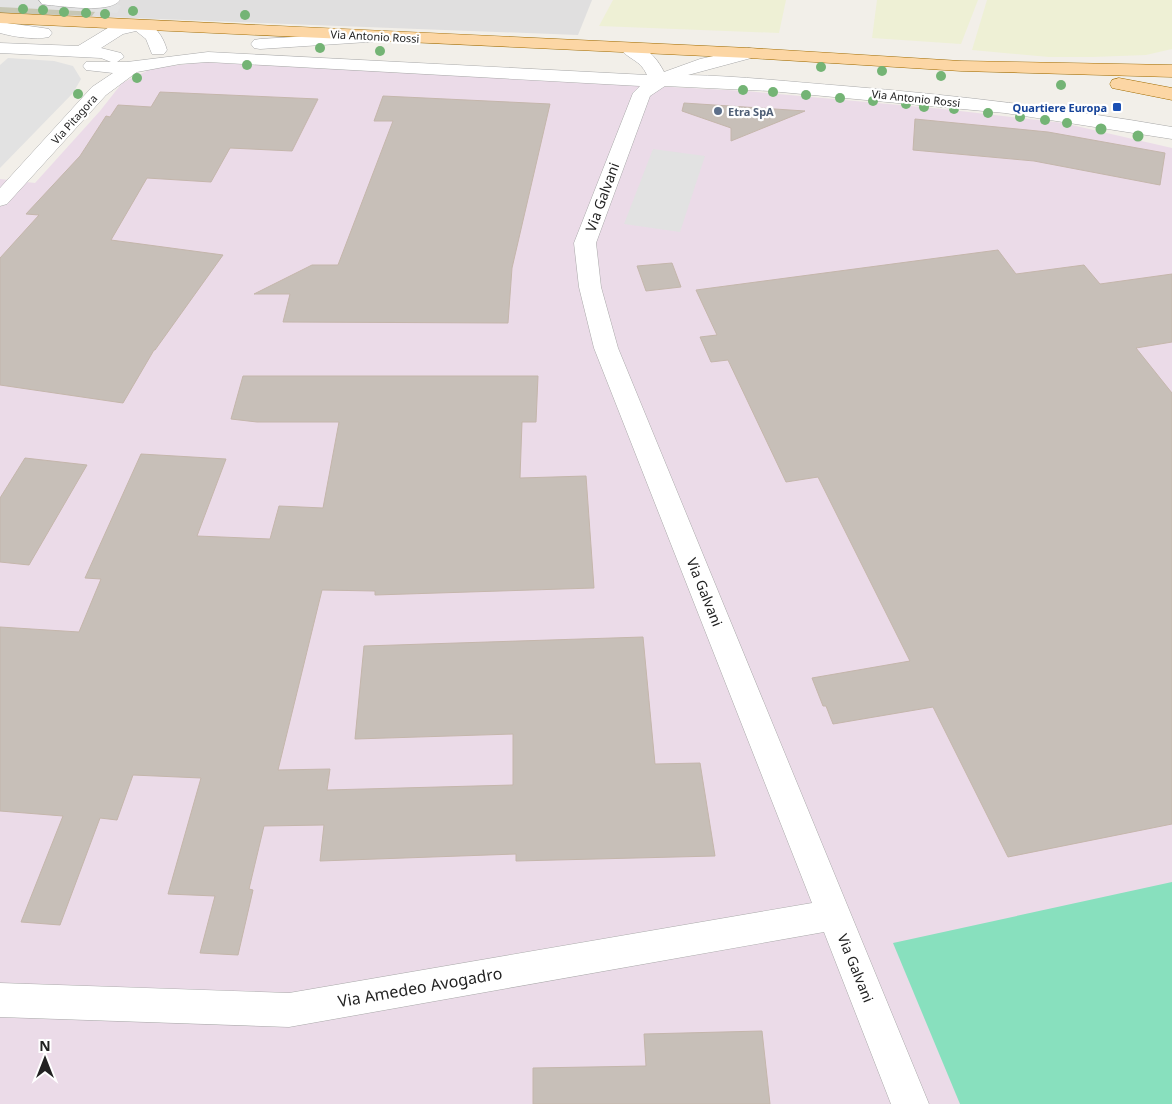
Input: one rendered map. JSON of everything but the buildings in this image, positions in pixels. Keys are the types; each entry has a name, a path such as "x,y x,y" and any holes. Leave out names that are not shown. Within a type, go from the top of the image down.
{"main road":[{"name":"Via Antonio Rossi","path":"0,18 749,53 961,66 1172,71"},
{"name":"Via Antonio Rossi","path":"961,66 1027,75 1097,81 1172,94"}],"street":[{"path":"48,0 107,1"},
{"path":"87,59 117,30 140,25 154,37 158,50"},
{"path":"0,27 9,30 56,34 87,59"},
{"path":"99,91 158,50 204,42 274,44 377,37"},
{"path":"0,48 87,59 130,68"},
{"path":"629,48 643,55 653,66 658,81"},
{"name":"Via Antonio Rossi","path":"658,81 704,62 749,53"},
{"name":"Via Antonio Rossi","path":"130,68 180,59 208,57 658,81 704,80 895,95 1016,108 1172,133"},
{"name":"Via Pitagora","path":"0,200 99,91 99,80 87,59"},
{"name":"Via Galvani","path":"658,81 642,93 585,243 590,287 606,348 910,1104"},
{"name":"Via Amedeo Avogadro","path":"0,1000 289,1010 835,916"}],"shaded area":[{"path":"0,0 592,0 578,35 0,13"},
{"path":"0,0 104,0 92,16 0,13"},
{"path":"0,0 108,0 121,6 117,13 0,7"},
{"path":"613,0 786,0 779,33 599,26"},
{"path":"877,0 978,0 961,44 872,38"},
{"path":"987,0 1172,0 1172,49 1146,55 1093,57 1049,57 972,50"},
{"path":"8,58 54,61 73,66 81,79 73,93 0,168 0,65"},
{"path":"205,62 746,91 943,109 1063,123 1172,148 1172,1104 0,1104 0,179 35,183 100,111 122,83 153,68"},
{"path":"653,149 705,156 680,232 624,224"}],"green space":[{"path":"1172,882 1172,1104 960,1104 893,943"}],"place":[{"name":"Quartiere Europa","path":"1117,107"},
{"name":"Etra SpA","path":"718,111"}]}
